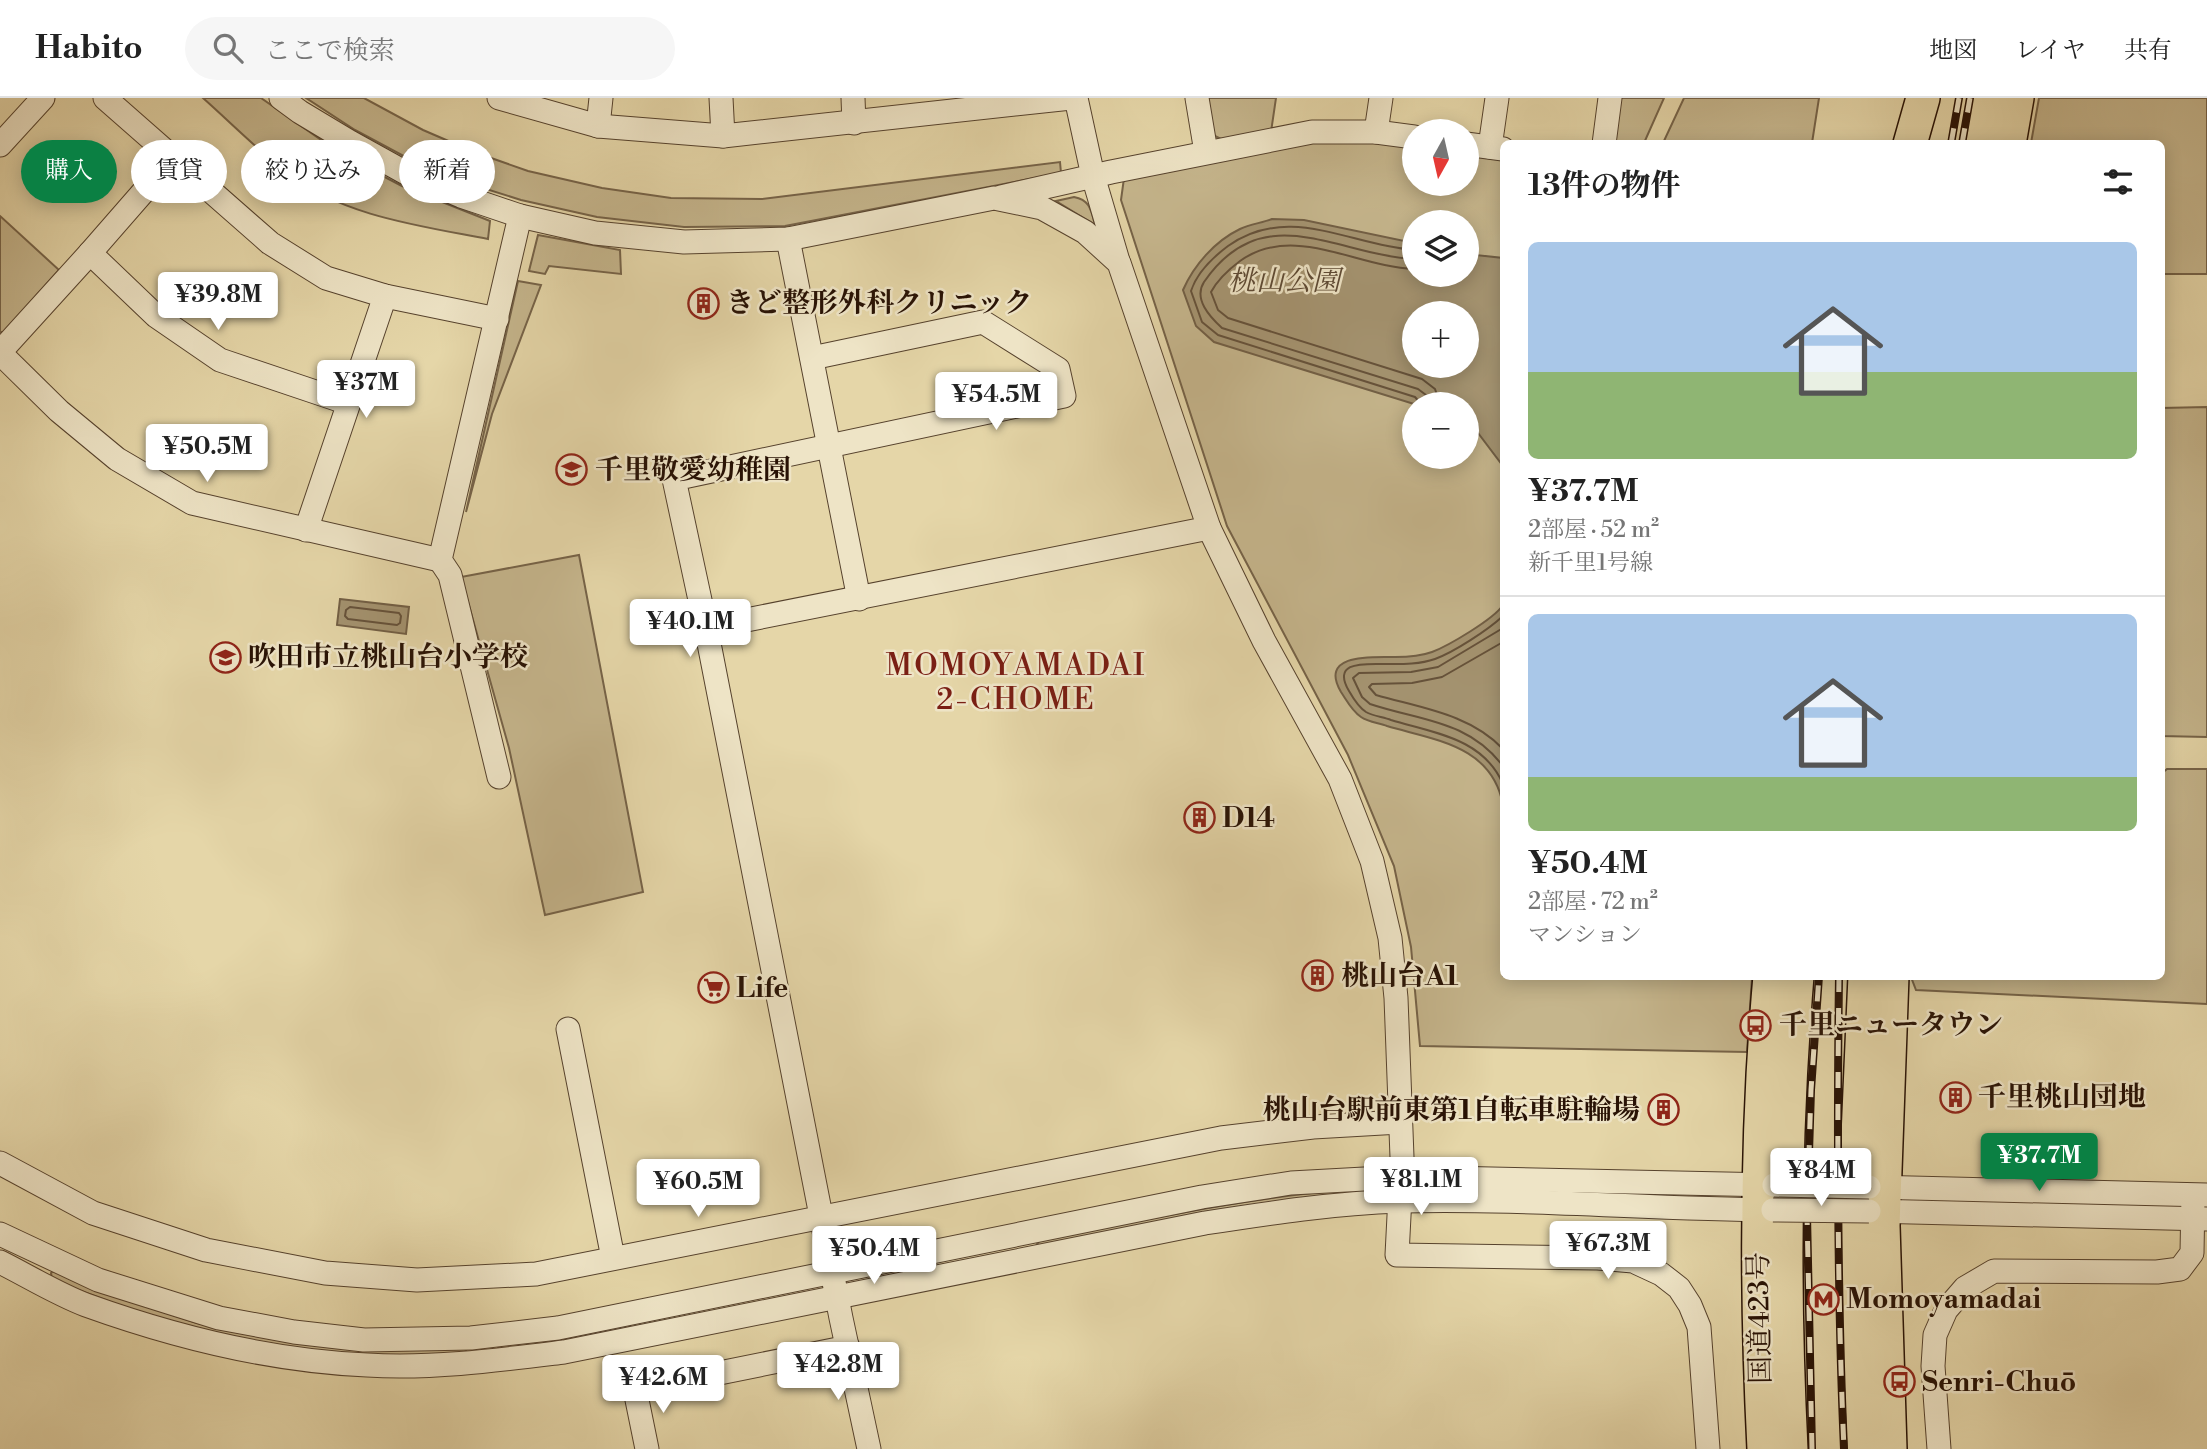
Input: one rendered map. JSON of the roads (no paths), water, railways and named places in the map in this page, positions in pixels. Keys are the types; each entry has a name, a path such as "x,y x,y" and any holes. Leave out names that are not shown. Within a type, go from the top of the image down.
{"highway":[{"path":"1904,140 1911,98"},
{"path":"1911,140 1923,98"},
{"path":"1930,140 1937,98"},
{"path":"1983,140 1990,98"},
{"path":"2000,140 2002,98"},
{"path":"2010,140 2017,98"},
{"name":"国道423号","path":"1764,1449 1758,1314 1766,1197 1762,1087 1770,980"},
{"path":"1791,1449 1785,1259 1789,1098 1797,980"},
{"path":"1864,1449 1858,1136 1865,980"},
{"path":"1890,1449 1876,1199 1892,980"}],"street":[{"path":"0,145 43,98"},
{"path":"105,98 151,140"},
{"path":"281,98 350,142 406,173 461,197 520,216 595,233 684,242 788,239 1312,132 1376,132 1402,135"},
{"path":"598,126 601,98"},
{"path":"721,98 723,136"},
{"path":"853,98 855,123"},
{"path":"501,99 598,126 723,136 855,123 965,104 1074,98 1093,176 1119,263 1209,528 1264,641 1340,779 1372,862 1390,938 1396,998 1401,1177 1397,1255 1598,1258 1633,1261 1661,1273 1679,1288 1699,1327 1708,1449"},
{"path":"1197,98 1206,152"},
{"path":"1376,132 1381,98"},
{"path":"1479,146 1497,148 1497,98"},
{"path":"1605,140 1610,98"},
{"path":"994,198 1042,208 1085,232 1119,263"},
{"path":"134,203 0,352 59,411 117,459 192,503 440,560 450,575 499,777"},
{"path":"223,203 270,243 326,278 385,296 497,319"},
{"path":"440,560 520,216"},
{"path":"788,239 859,598"},
{"path":"90,253 156,316 220,360 348,403"},
{"path":"306,530 385,296"},
{"path":"812,358 984,322 1058,369 1065,396 674,479 869,1449"},
{"path":"706,628 1209,528"},
{"path":"568,1029 613,1258"},
{"path":"0,1163 93,1213 206,1250 325,1273 418,1280 536,1274 1221,1138 1313,1127 1400,1122"},
{"path":"0,1234 98,1280 219,1318 294,1332 364,1340 471,1338 558,1328 1202,1197 1291,1183 1401,1177 1766,1197"},
{"path":"0,1262 84,1304 202,1341 291,1357 367,1365 473,1363 564,1352 1205,1223 1295,1209 1399,1201 2200,1196 2200,1219 2192,1253 2180,1269 2157,1272 1994,1271 1965,1288 1946,1310 1935,1335 1933,1366 1939,1449"},
{"path":"1876,1199 2200,1219"},
{"path":"647,1449 635,1390 849,1347"}],"water":[{"path":"1272,219 1304,220 1402,240 1402,287 1479,287 1479,255 1500,258 1500,462 1479,434 1479,392 1402,392 1402,400 1214,342 1196,326 1183,290 1206,255 1244,227"},
{"path":"340,599 409,607 406,634 337,625"},
{"path":"1500,609 1500,795 1487,769 1474,757 1441,741 1370,721 1358,715 1341,692 1336,679 1337,670 1351,660 1414,656 1439,649"}],"railway":[{"path":"1952,140 1959,98"},
{"path":"1963,140 1970,98"},
{"path":"1812,1449 1807,1215 1811,1090 1819,980"},
{"path":"1839,980 1838,1212 1844,1449"}],"place":[{"name":"きど整形外科クリニック","path":"703,303"},
{"name":"千里敬愛幼稚園","path":"572,470"},
{"name":"吹田市立桃山台小学校","path":"225,657"},
{"name":"D14","path":"1199,818"},
{"name":"桃山台A1","path":"1318,976"},
{"name":"Life","path":"713,988"},
{"name":"千里ニュータウン","path":"1756,1025"},
{"name":"千里桃山団地","path":"1955,1097"},
{"name":"桃山台駅前東第1自転車駐輪場","path":"1663,1110"},
{"name":"Momoyamadai","path":"1823,1299"},
{"name":"Senri-Chuō","path":"1899,1382"}],"district":[{"name":"MOMOYAMADAI 2-CHOME","path":"1016,683"}],"park label":[{"name":"桃山公園","path":"1284,281"}]}
